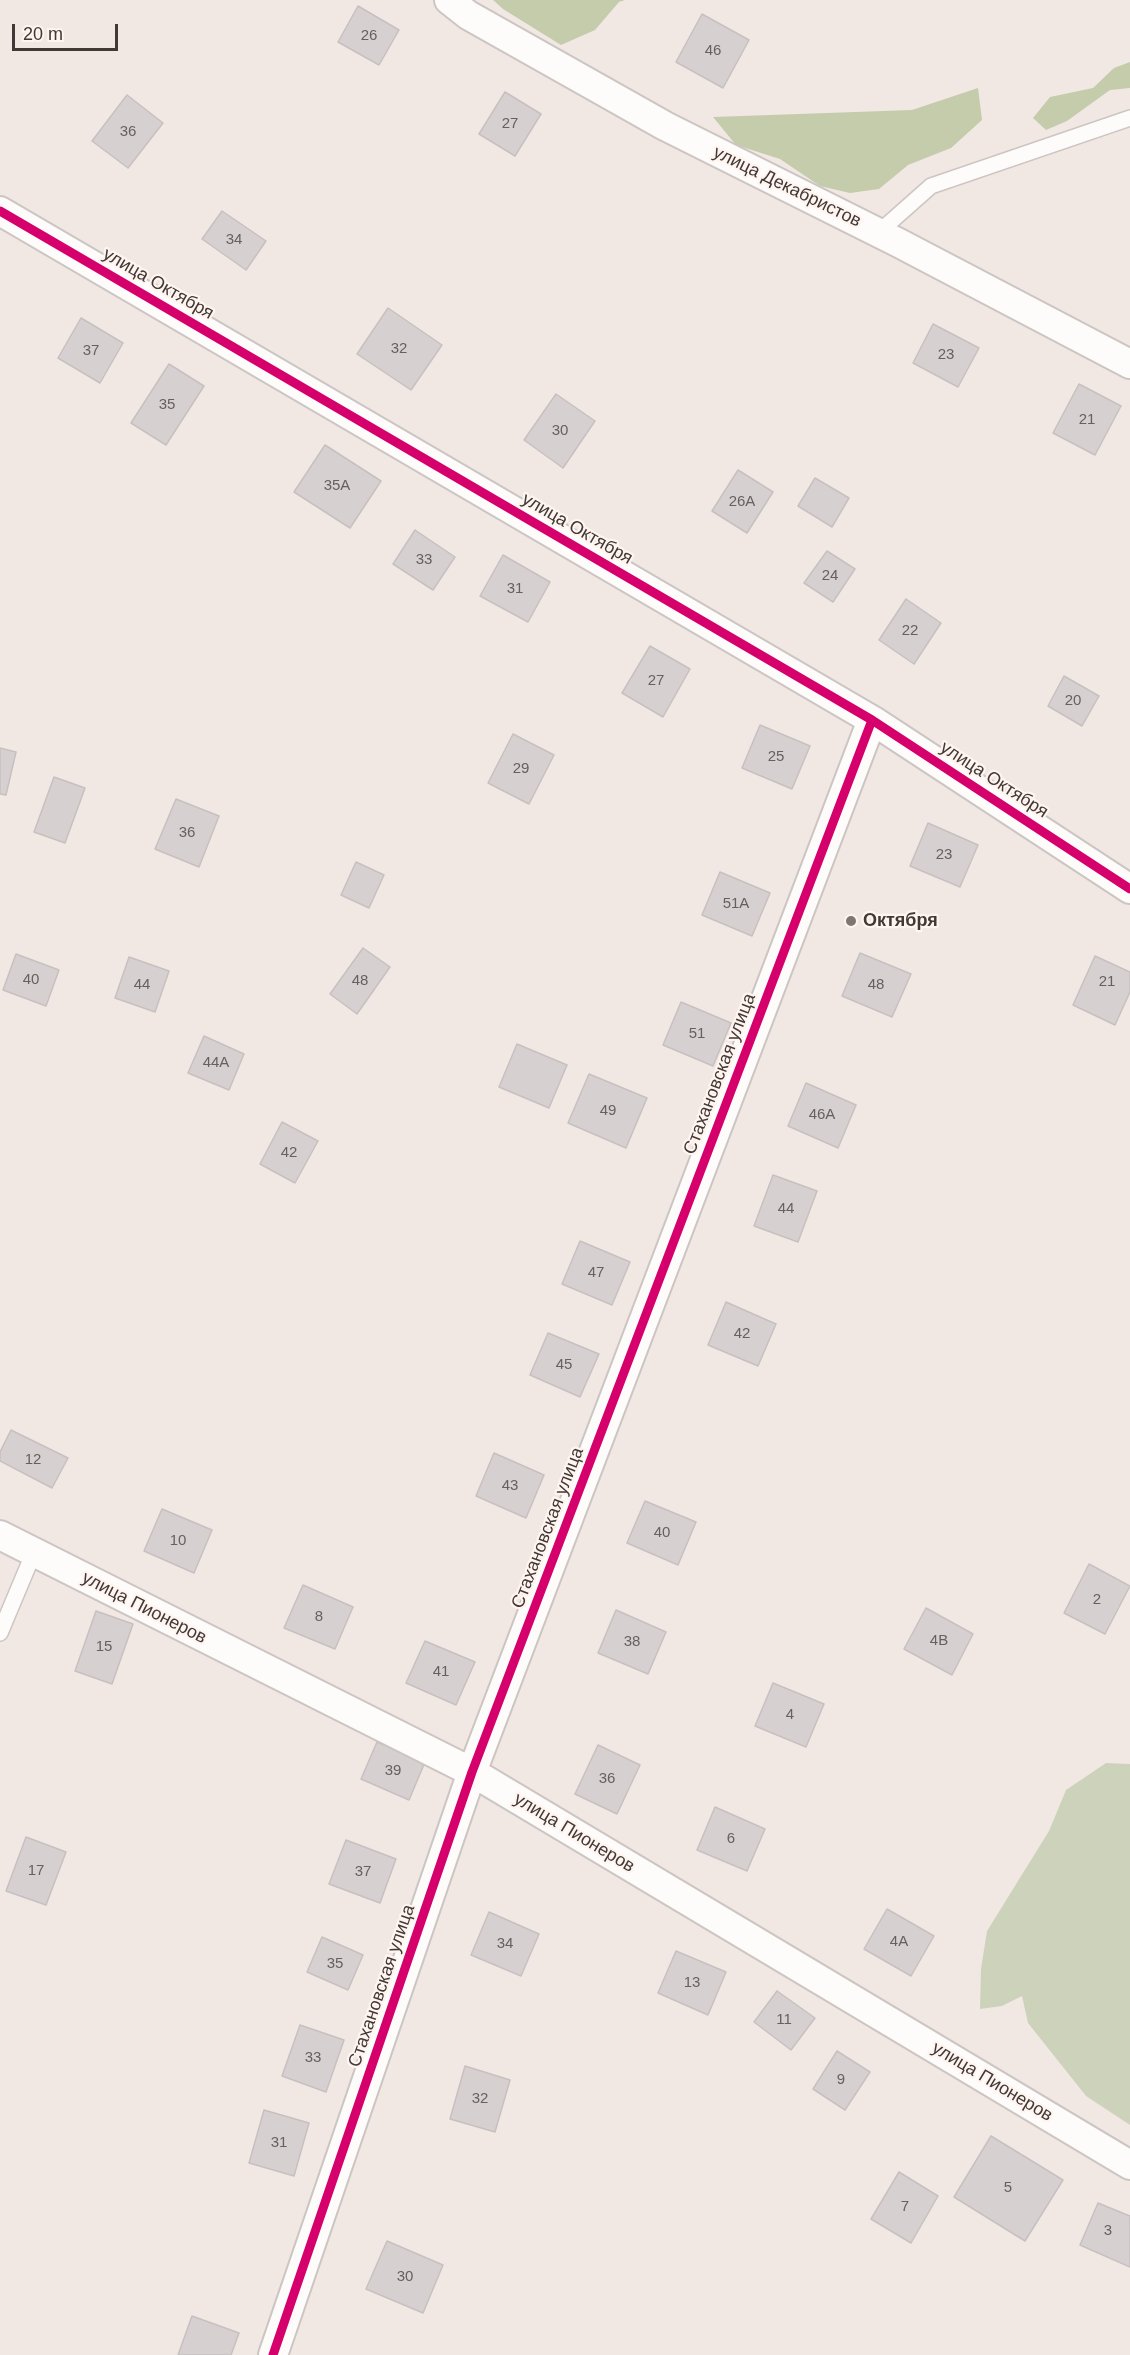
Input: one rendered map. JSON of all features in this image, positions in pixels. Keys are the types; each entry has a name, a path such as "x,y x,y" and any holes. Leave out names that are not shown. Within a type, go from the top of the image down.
{"street":[{"name":"улица Декабристов","path":"449,0 468,15 665,126 1130,364"},
{"name":"улица Октября","path":"0,211 872,720 1130,889"},
{"name":"Стахановская улица","path":"273,2355 472,1772 872,720"},
{"name":"улица Пионеров","path":"0,1535 472,1772 1130,2165"}],"lane":[{"path":"878,233 931,186 1130,118"},
{"path":"0,1633 34,1552"}],"green space":[{"path":"493,0 625,0 619,2 595,30 561,45 503,9"},
{"path":"1130,62 1130,88 1110,90 1067,121 1046,130 1033,118 1050,97 1093,88 1114,68"},
{"path":"978,88 982,120 951,148 908,165 879,189 850,193 820,186 780,159 736,145 713,117 912,110"},
{"path":"1106,1763 1130,1764 1130,2125 1086,2096 1028,2023 1022,1996 1002,2006 980,2009 981,1969 987,1931 1049,1831 1066,1790"}],"building":[{"path":"358,6 399,30 379,65 338,42"},
{"path":"702,14 749,40 723,88 676,62"},
{"path":"505,92 541,114 515,156 479,134"},
{"path":"127,95 163,123 128,168 92,141"},
{"path":"222,211 266,241 246,270 202,239"},
{"path":"388,308 442,345 411,390 357,354"},
{"path":"81,318 123,343 100,383 58,358"},
{"path":"933,324 979,348 958,387 913,363"},
{"path":"169,364 204,386 166,445 131,423"},
{"path":"1079,384 1121,406 1095,455 1053,433"},
{"path":"556,394 595,421 563,468 524,440"},
{"path":"325,445 381,481 350,528 294,492"},
{"path":"738,470 773,492 747,533 712,511"},
{"path":"815,478 849,498 832,527 798,506"},
{"path":"415,530 455,557 433,590 393,564"},
{"path":"827,551 855,569 833,602 804,583"},
{"path":"503,555 550,582 528,622 480,596"},
{"path":"906,599 941,623 914,664 879,640"},
{"path":"650,646 690,669 663,717 622,693"},
{"path":"1064,676 1099,696 1082,726 1048,706"},
{"path":"760,725 810,746 792,789 742,768"},
{"path":"513,734 554,755 529,804 488,783"},
{"path":"0,748 16,752 6,795 0,794"},
{"path":"54,777 85,788 65,843 34,832"},
{"path":"176,799 219,816 199,867 155,849"},
{"path":"928,823 978,845 960,887 910,866"},
{"path":"356,862 384,875 369,908 341,895"},
{"path":"720,872 770,893 752,936 702,915"},
{"path":"363,948 390,967 357,1014 330,994"},
{"path":"860,953 911,974 892,1017 842,996"},
{"path":"16,954 59,970 46,1006 3,990"},
{"path":"1095,956 1130,972 1130,992 1115,1025 1073,1005"},
{"path":"129,957 169,971 155,1012 115,998"},
{"path":"681,1002 731,1023 713,1066 663,1045"},
{"path":"204,1036 244,1054 229,1090 188,1073"},
{"path":"517,1044 567,1065 549,1108 499,1087"},
{"path":"589,1074 647,1098 626,1148 568,1123"},
{"path":"806,1083 856,1105 838,1148 788,1126"},
{"path":"282,1122 318,1141 295,1183 260,1164"},
{"path":"773,1175 817,1191 798,1242 754,1226"},
{"path":"580,1241 630,1262 612,1305 562,1284"},
{"path":"726,1302 776,1324 758,1366 708,1345"},
{"path":"548,1333 599,1354 580,1397 530,1375"},
{"path":"11,1430 68,1458 52,1488 0,1461 0,1452"},
{"path":"494,1453 544,1475 526,1518 476,1496"},
{"path":"645,1501 696,1522 678,1565 627,1543"},
{"path":"162,1509 212,1530 194,1573 144,1551"},
{"path":"1089,1564 1130,1586 1105,1634 1064,1613"},
{"path":"303,1585 353,1607 335,1649 284,1628"},
{"path":"926,1608 973,1634 952,1675 904,1649"},
{"path":"616,1610 666,1632 648,1674 598,1653"},
{"path":"96,1611 133,1624 112,1684 75,1671"},
{"path":"425,1641 475,1662 456,1705 406,1683"},
{"path":"773,1683 824,1704 806,1747 755,1726"},
{"path":"377,1742 425,1762 409,1800 361,1779"},
{"path":"598,1745 640,1765 617,1814 575,1794"},
{"path":"715,1807 765,1829 747,1871 697,1850"},
{"path":"26,1837 66,1852 46,1905 6,1891"},
{"path":"346,1840 396,1859 380,1903 329,1884"},
{"path":"887,1909 934,1936 911,1976 864,1949"},
{"path":"489,1912 539,1934 521,1976 471,1955"},
{"path":"322,1937 363,1955 348,1990 307,1972"},
{"path":"676,1951 726,1972 708,2015 658,1993"},
{"path":"777,1991 815,2018 791,2050 754,2022"},
{"path":"300,2025 344,2040 326,2092 282,2076"},
{"path":"837,2051 870,2072 845,2110 813,2089"},
{"path":"465,2066 510,2080 495,2132 450,2119"},
{"path":"264,2110 309,2123 294,2176 249,2163"},
{"path":"991,2136 1063,2180 1025,2241 954,2197"},
{"path":"899,2172 938,2196 911,2243 871,2219"},
{"path":"1098,2203 1130,2216 1130,2267 1080,2245"},
{"path":"387,2241 443,2265 423,2313 366,2289"},
{"path":"192,2316 239,2333 231,2355 178,2355"}],"cycle path":[{"path":"0,211 872,720 1130,889"},
{"path":"273,2355 472,1772 872,720"}],"place":[{"name":"Октября","path":"851,921"}]}
